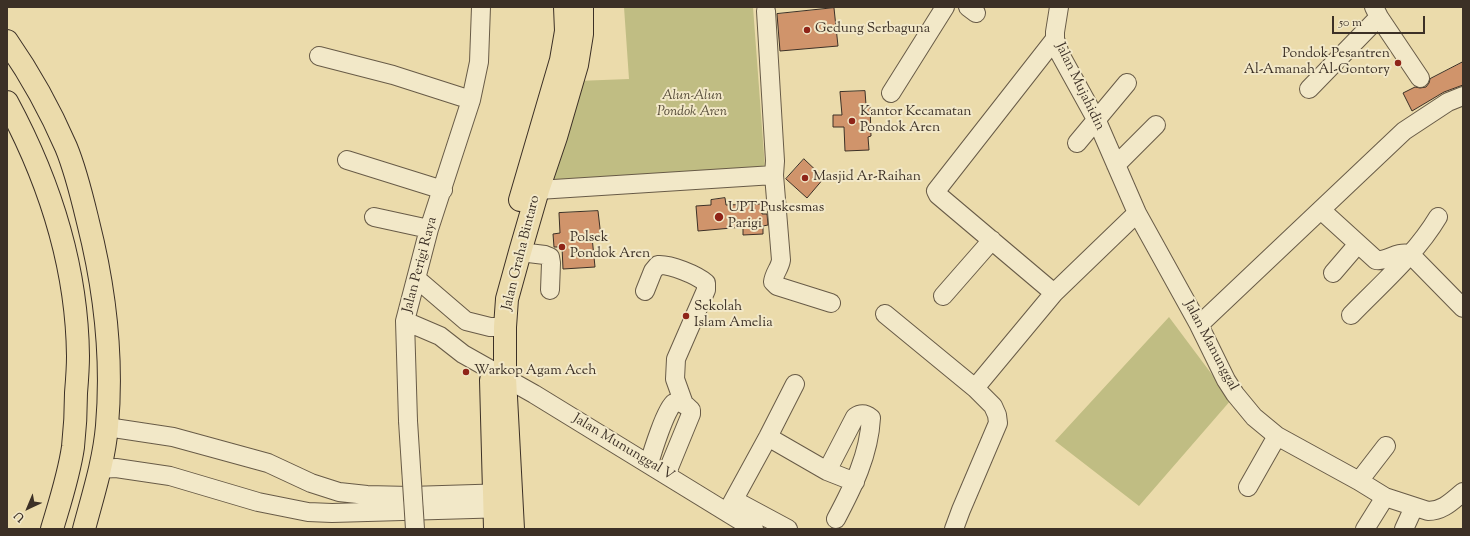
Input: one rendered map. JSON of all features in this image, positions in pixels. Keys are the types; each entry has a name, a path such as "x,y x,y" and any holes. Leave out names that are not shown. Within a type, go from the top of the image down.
{"main road":[{"name":"Jalan Graha Bintaro","path":"497,327 507,299 520,252 532,187 561,60 566,31 565,7"},
{"name":"Jalan Graha Bintaro","path":"504,510 497,327 493,297 532,187 556,137 576,65 582,34 582,7"},
{"path":"7,41 39,92 62,140 82,196 97,258 106,316 109,351 107,427 100,469 84,529"},
{"path":"7,102 19,124 42,177 57,222 66,259 75,317 78,356 76,417 73,447 68,473 52,529"}],"street":[{"name":"Jalan Perigi Raya","path":"415,529 408,421 405,321 429,229 443,190 471,100 479,62 481,7"},
{"path":"891,93 945,7"},
{"name":"Jalan Mujahidin","path":"1058,7 1055,39 1060,54 1097,121 1116,165"},
{"path":"766,11 775,161 774,175 781,260 780,266 774,274 773,282 777,286 831,303"},
{"path":"1309,89 1377,12 1420,78"},
{"path":"1054,293 938,195 936,191 1055,39"},
{"path":"319,56 393,75 471,100"},
{"path":"1077,143 1097,121 1127,83"},
{"path":"1199,325 1404,131 1448,102 1463,96"},
{"path":"1116,165 1156,125"},
{"path":"346,160 443,190"},
{"name":"Jalan Manunggal","path":"1116,165 1137,213 1199,325 1226,380 1254,417 1277,436 1359,481 1385,498 1428,511 1435,511 1443,508 1463,492"},
{"path":"532,187 774,175"},
{"path":"1321,210 1372,258 1380,261 1401,253 1410,254 1463,308"},
{"path":"975,388 1054,293 1137,213"},
{"path":"374,217 429,229"},
{"path":"1351,315 1428,235 1438,217"},
{"path":"943,296 992,240"},
{"path":"1333,273 1357,245"},
{"path":"520,252 550,257 550,290"},
{"path":"645,291 653,271 658,265 663,264 701,278 706,283 706,290 676,359 675,378 684,404"},
{"path":"416,279 466,321 497,327"},
{"path":"885,314 975,388 993,406 997,415 998,423 954,529"},
{"name":"Jalan Mununggal V","path":"405,321 440,336 463,354 666,475 730,506 754,529"},
{"path":"788,529 730,506 795,384"},
{"path":"649,464 670,408 678,402 684,404 691,410 691,414 666,475"},
{"path":"827,471 855,417 858,415 868,416 871,418 864,460 855,482 836,519"},
{"path":"107,427 173,437 268,463 311,483 339,492 367,495 410,496 504,510"},
{"path":"1248,487 1277,436"},
{"path":"768,437 827,471 855,482"},
{"path":"1359,481 1386,446"},
{"path":"100,469 116,468 170,476 258,502 308,512 332,513 504,510"},
{"path":"1365,529 1385,498"},
{"path":"1404,529 1414,507"}],"green space":[{"name":"Alun-Alun Pondok Aren","path":"624,7 753,7 765,168 548,183 577,81 629,79"},
{"path":"1169,317 1231,400 1139,506 1055,441"}],"building":[{"name":"Gedung Serbaguna","path":"834,8 838,46 780,51 777,14"},
{"path":"1463,62 1463,85 1444,92 1412,111 1403,93 1415,87 1426,87 1430,79"},
{"name":"Kantor Kecamatan Pondok Aren","path":"865,91 866,105 870,105 871,136 868,137 869,150 845,151 844,127 833,127 833,115 842,115 840,92"},
{"name":"Masjid Ar-Raihan","path":"804,159 824,178 807,198 786,179"},
{"name":"UPT Puskesmas Parigi","path":"725,198 726,205 761,204 762,214 767,214 768,225 763,226 763,234 743,235 743,227 698,231 696,206 711,205 711,200"},
{"path":"598,211 601,237 592,237 595,267 563,269 562,247 554,247 553,234 560,233 559,213"}],"place":[{"name":"Gedung Serbaguna","path":"807,30"},
{"name":"Pondok Pesantren Al-Amanah Al-Gontory","path":"1398,63"},
{"name":"Kantor Kecamatan Pondok Aren","path":"852,121"},
{"name":"Masjid Ar-Raihan","path":"805,178"},
{"name":"UPT Puskesmas Parigi","path":"719,217"},
{"name":"Polsek Pondok Aren","path":"562,247"},
{"name":"Sekolah Islam Amelia","path":"686,316"},
{"name":"Warkop Agam Aceh","path":"466,372"}]}
